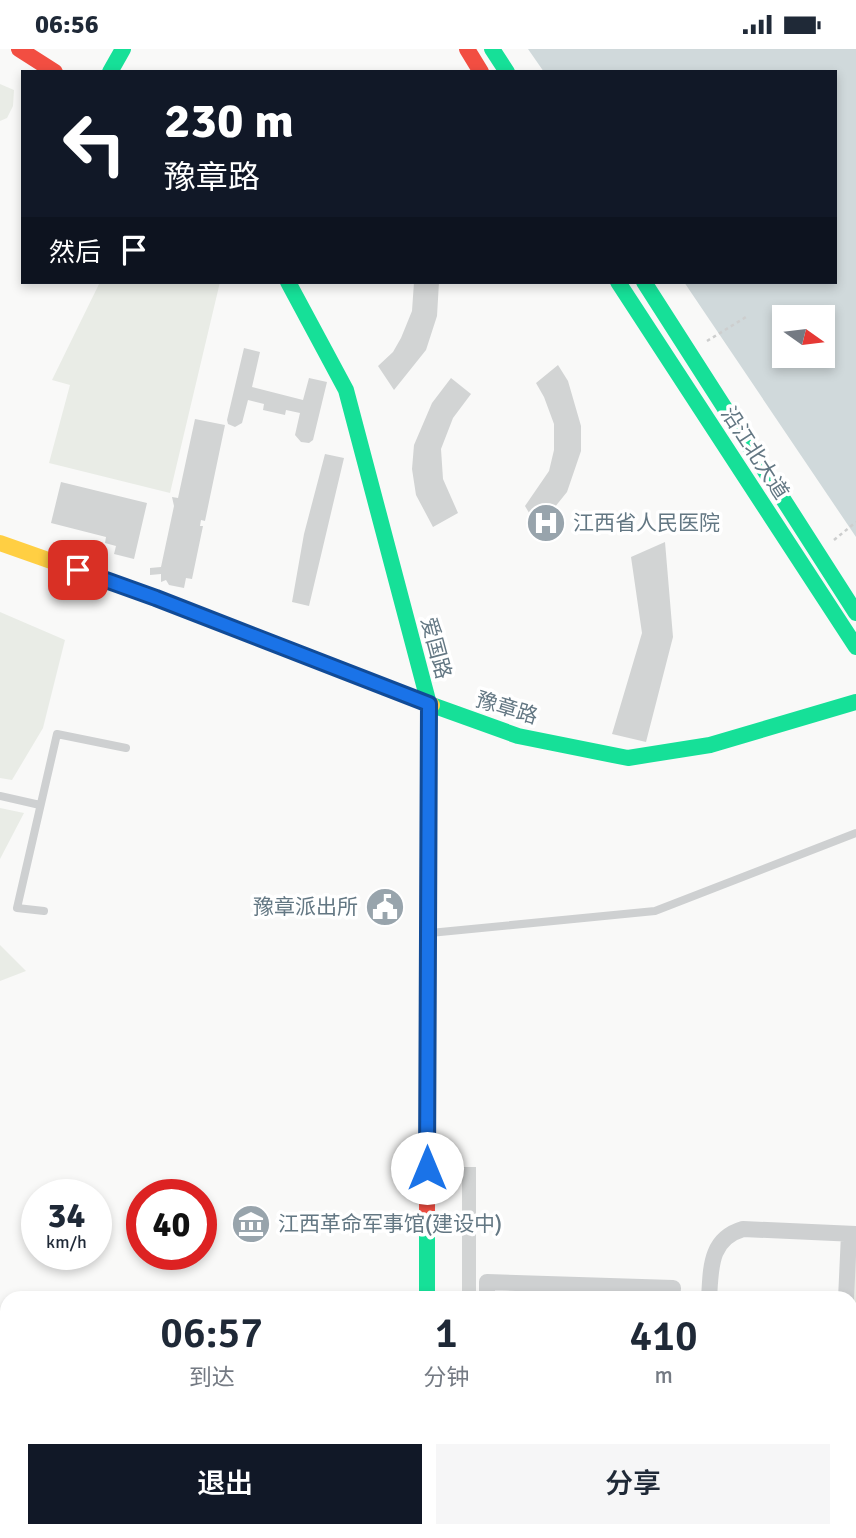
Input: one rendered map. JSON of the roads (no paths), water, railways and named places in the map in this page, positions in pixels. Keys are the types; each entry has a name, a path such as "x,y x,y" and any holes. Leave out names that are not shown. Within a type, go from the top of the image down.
{"street":[{"path":"19,49 52,70"},
{"path":"111,70 123,49"},
{"path":"467,49 480,70"},
{"path":"492,49 506,70"},
{"name":"爱国路","path":"289,284 346,390 429,704 427,1291"},
{"name":"沿江北大道","path":"619,284 856,647"},
{"name":"沿江北大道","path":"645,284 856,613"},
{"name":"豫章路","path":"0,543 156,598 517,736 628,758 709,745 856,702"},
{"path":"710,1291 712,1258 730,1233 743,1229 853,1234 847,1291"},
{"path":"486,1291 487,1282 673,1288 673,1291"}],"lane":[{"path":"44,911 17,908 57,734 126,748"},
{"path":"0,796 40,804"},
{"path":"427,933 655,911 856,833"}],"place":[{"name":"江西省人民医院","path":"546,523"},
{"name":"豫章派出所","path":"385,907"},
{"name":"江西革命军事馆(建设中)","path":"251,1224"}]}
